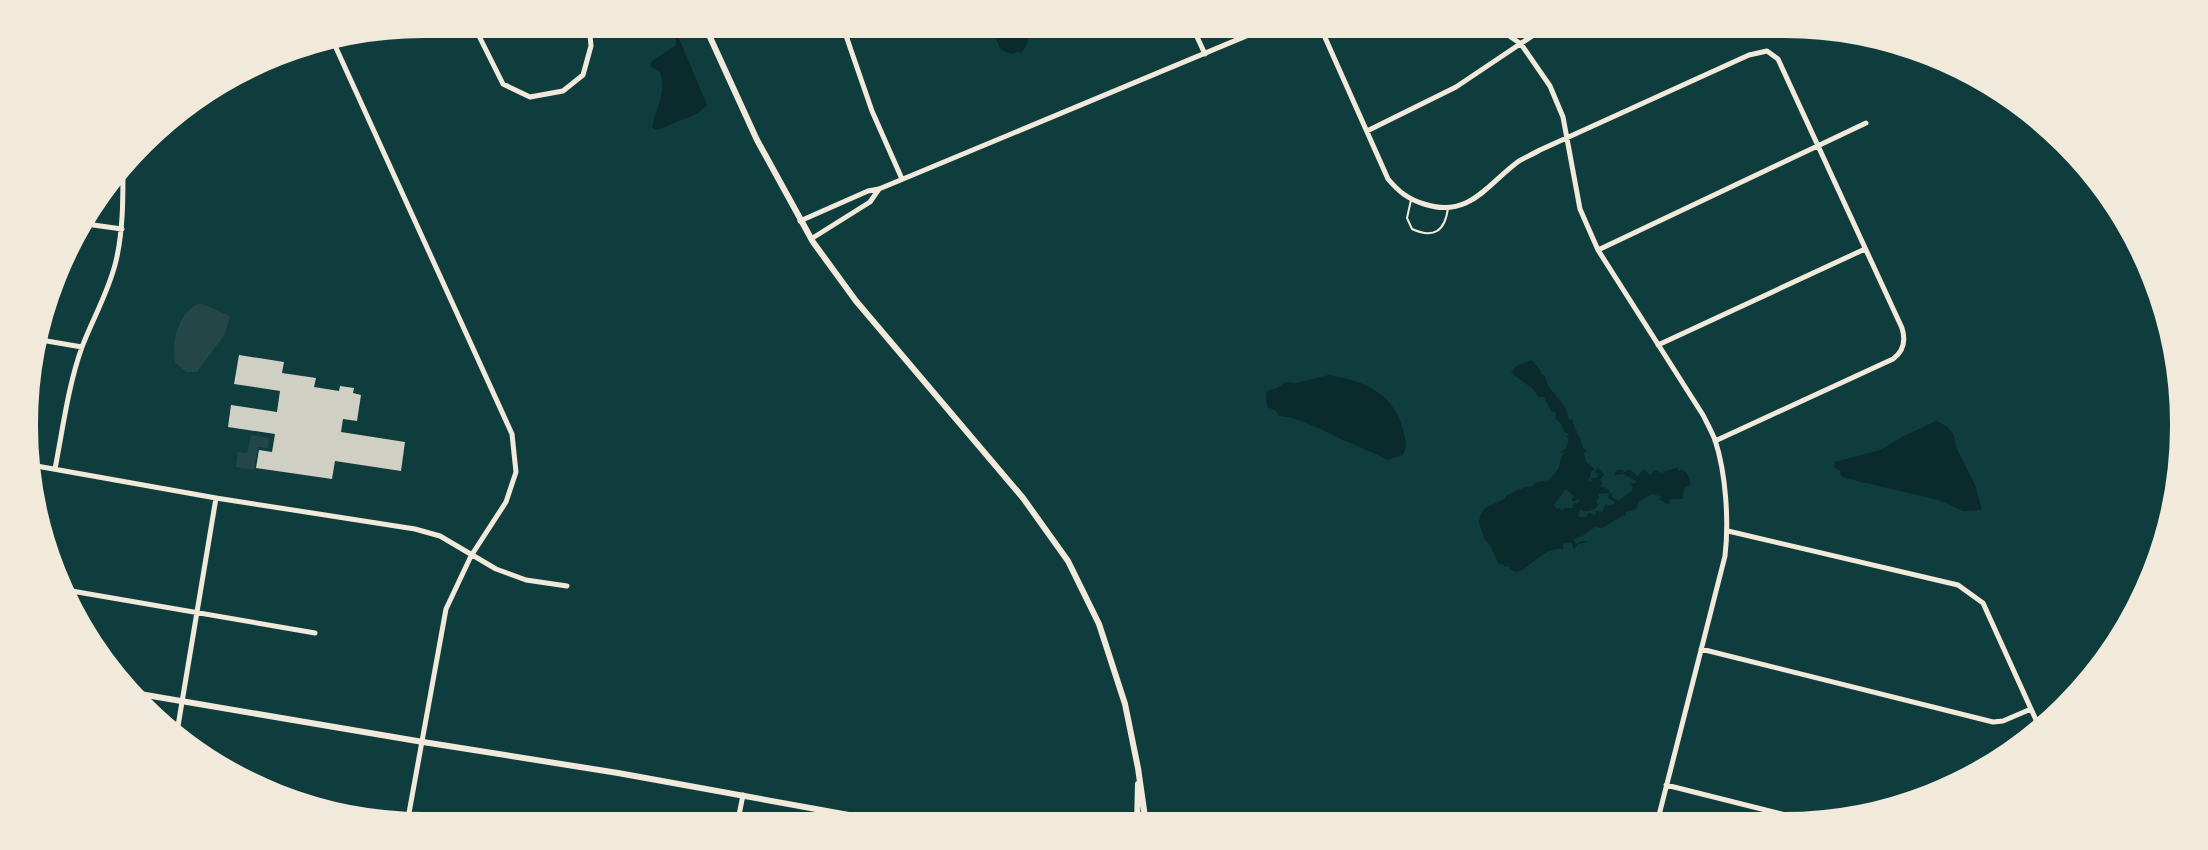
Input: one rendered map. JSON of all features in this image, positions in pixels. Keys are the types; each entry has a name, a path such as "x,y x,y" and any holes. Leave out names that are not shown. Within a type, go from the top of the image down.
{"street":[{"path":"479,34 503,84 530,97 563,92 583,75 591,46 590,34"},
{"path":"709,34 758,140 811,239 856,302 1023,498 1068,561 1099,624 1125,704 1145,816"},
{"path":"845,34 872,111 902,179"},
{"path":"1196,34 1205,54"},
{"path":"800,221 1252,34"},
{"path":"1324,34 1388,179 1399,193 1411,200 1433,207 1448,208 1474,200 1519,162 1749,55 1767,51 1781,64 1905,339 1899,355 1893,359 1715,441"},
{"path":"1506,34 1521,44 1532,57 1550,86 1563,117 1580,209 1598,250 1703,415 1715,441 1723,483 1728,531 1725,556 1659,816"},
{"path":"1367,131 1456,87 1536,34"},
{"path":"335,45 512,434 516,472 506,502 471,555 446,609 409,815"},
{"path":"1598,250 1866,123"},
{"path":"55,469 70,389 82,347 101,306 116,262 122,229 123,178"},
{"path":"811,239 870,202 879,189"},
{"path":"90,225 122,229"},
{"path":"1658,345 1865,249"},
{"path":"44,341 82,347"},
{"path":"37,466 415,530 440,536 496,569 526,580 567,586"},
{"path":"178,727 216,498"},
{"path":"1728,531 1958,585 1983,603 2037,722"},
{"path":"72,591 315,633"},
{"path":"1701,649 1993,722 2002,721 2031,709"},
{"path":"143,694 618,773 855,816"},
{"path":"1137,816 1138,768"},
{"path":"1666,785 1788,816"},
{"path":"738,816 742,795"}],"lane":[{"path":"1411,200 1407,218 1412,229 1421,233 1429,234 1438,231 1447,219 1448,208"}],"shaded area":[{"path":"673,34 677,34 707,105 697,114 657,130 652,127 662,93 662,79 660,72 650,66 652,61 675,46 676,41"},
{"path":"994,34 1029,34 1021,53 1011,54 1001,50"},
{"path":"200,303 230,316 225,334 197,372 186,372 175,362 174,345 182,320 193,307"},
{"path":"1532,360 1565,407 1569,420 1572,419 1581,440 1582,447 1588,452 1584,452 1586,462 1595,469 1590,472 1588,481 1592,482 1591,478 1597,478 1598,474 1594,472 1598,468 1604,474 1600,480 1603,483 1600,486 1606,488 1604,490 1608,489 1610,494 1613,492 1611,496 1618,501 1632,491 1633,487 1630,484 1638,482 1623,474 1614,475 1617,470 1624,470 1623,473 1630,469 1637,476 1644,469 1650,475 1655,470 1661,473 1678,467 1678,471 1682,469 1687,473 1691,484 1684,488 1683,499 1670,499 1669,505 1659,499 1663,497 1652,494 1639,501 1636,509 1626,512 1626,516 1602,528 1595,527 1574,539 1576,544 1582,541 1588,542 1578,544 1574,549 1571,542 1563,544 1563,549 1550,551 1518,572 1501,563 1499,565 1490,545 1485,540 1479,523 1480,516 1485,508 1504,499 1508,494 1533,486 1537,482 1549,480 1559,468 1561,457 1565,452 1560,453 1566,448 1569,439 1566,437 1569,434 1564,432 1562,425 1555,418 1556,413 1551,411 1544,397 1539,397 1532,388 1511,373 1516,366","holes":["1566,489 1575,497 1571,499 1574,502 1572,508 1564,508 1562,511 1560,508 1556,509 1554,505","1609,493 1608,498 1614,501 1614,504 1609,506 1606,504 1602,512 1596,511 1595,515 1589,513 1586,517 1578,517 1580,510 1589,511 1598,505 1596,501 1599,498 1598,494"]},
{"path":"1329,375 1367,386 1386,399 1393,407 1403,430 1406,446 1403,455 1387,460 1310,424 1279,416 1275,410 1267,407 1266,394 1269,390 1285,382 1296,383"},
{"path":"1936,421 1945,425 1953,434 1956,447 1975,485 1982,510 1963,511 1938,500 1849,479 1841,476 1840,471 1834,467 1835,462 1880,450"},
{"path":"251,435 269,438 268,448 258,447 254,470 236,467 238,452 247,453"}],"building":[{"path":"239,355 284,362 282,373 316,378 314,387 339,391 340,386 354,388 353,393 361,395 357,421 343,419 341,432 405,442 401,471 335,461 332,479 256,468 259,450 272,452 275,434 228,427 231,405 277,412 280,391 234,384"}]}
